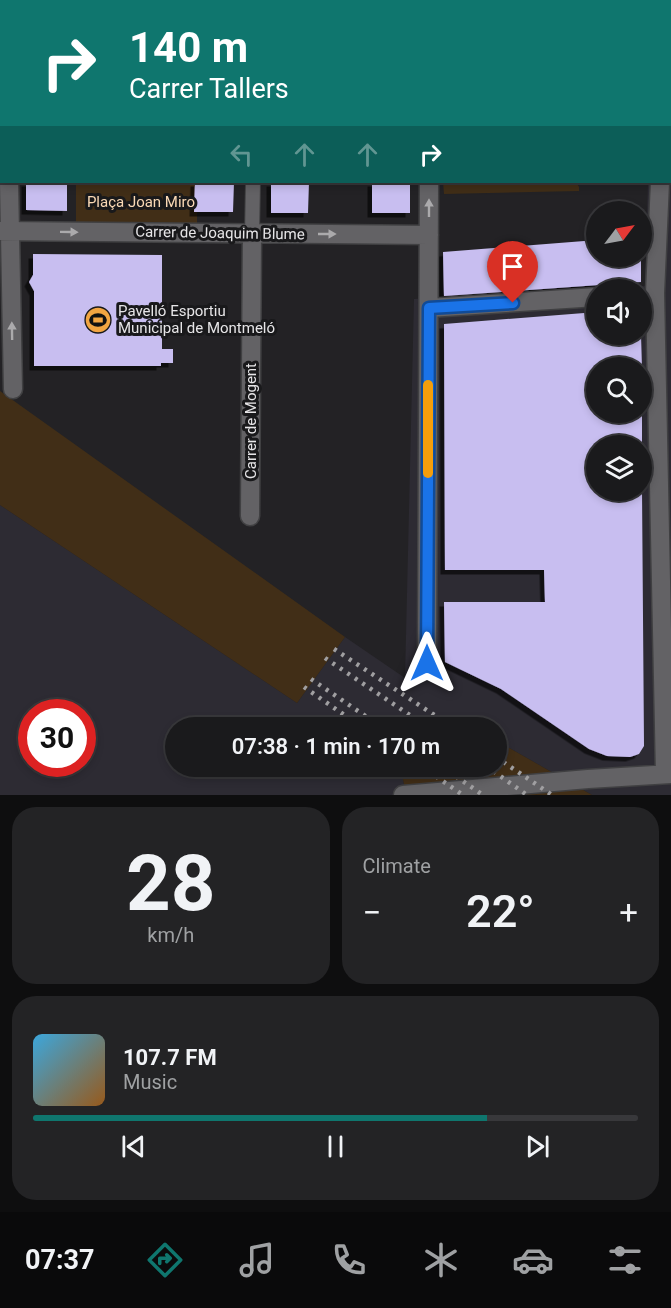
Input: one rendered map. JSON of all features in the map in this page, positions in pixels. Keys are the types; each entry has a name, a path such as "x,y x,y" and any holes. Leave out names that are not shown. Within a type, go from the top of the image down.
{"street":[{"path":"7,384 5,231 9,183"},
{"name":"Carrer de Mogent","path":"250,516 253,183"},
{"path":"427,663 429,183"},
{"path":"650,279 660,183"},
{"name":"Carrer de Joaquim Blume","path":"5,231 429,235"},
{"path":"429,308 586,298"},
{"path":"403,795 668,774 651,345"}],"shaded area":[{"path":"648,183 671,183 671,795 592,795 507,747 507,717 165,717 165,777 403,777 406,795 0,795 0,505 297,703 345,637 405,678 414,299 586,289 586,345 652,345 652,279 645,279 646,267 652,267 652,201 647,201"}],"green space":[{"name":"Plaça Joan Miro","path":"76,183 197,183 197,224 76,222"},
{"path":"443,183 577,183 579,187 579,191 444,194"},
{"path":"0,391 345,637 297,703 0,505"},
{"path":"507,747 592,795 406,795 403,777 507,777"}],"building":[{"path":"26,183 67,183 67,211 26,210"},
{"path":"195,183 234,183 233,212 194,212"},
{"path":"271,183 309,183 308,213 271,213"},
{"path":"372,183 410,183 410,213 372,213"},
{"path":"586,241 586,267 641,267 641,279 586,279 586,286 444,296 443,252"},
{"name":"Pavelló Esportiu Municipal de Montmeló","path":"33,254 162,255 162,349 173,349 173,363 161,363 161,366 34,366 34,291 29,282 33,275"},
{"path":"586,313 586,345 641,345 642,357 586,357 586,423 642,423 642,435 586,435 586,501 642,501 644,746 639,754 630,757 607,756 589,749 501,689 445,662 444,602 545,602 544,570 445,570 444,324"}],"railway":[{"path":"334,649 437,717"},
{"path":"325,658 413,717"},
{"path":"311,679 367,717"},
{"path":"304,687 347,717"},
{"path":"507,764 552,795"},
{"path":"437,777 463,795"},
{"path":"457,777 483,795"},
{"path":"502,777 527,795"}],"slow traffic":[{"path":"428,385 428,473"}],"place":[{"name":"Pavelló Esportiu Municipal de Montmeló","path":"98,320"}],"route":[{"path":"427,663 429,308 513,303"}]}
